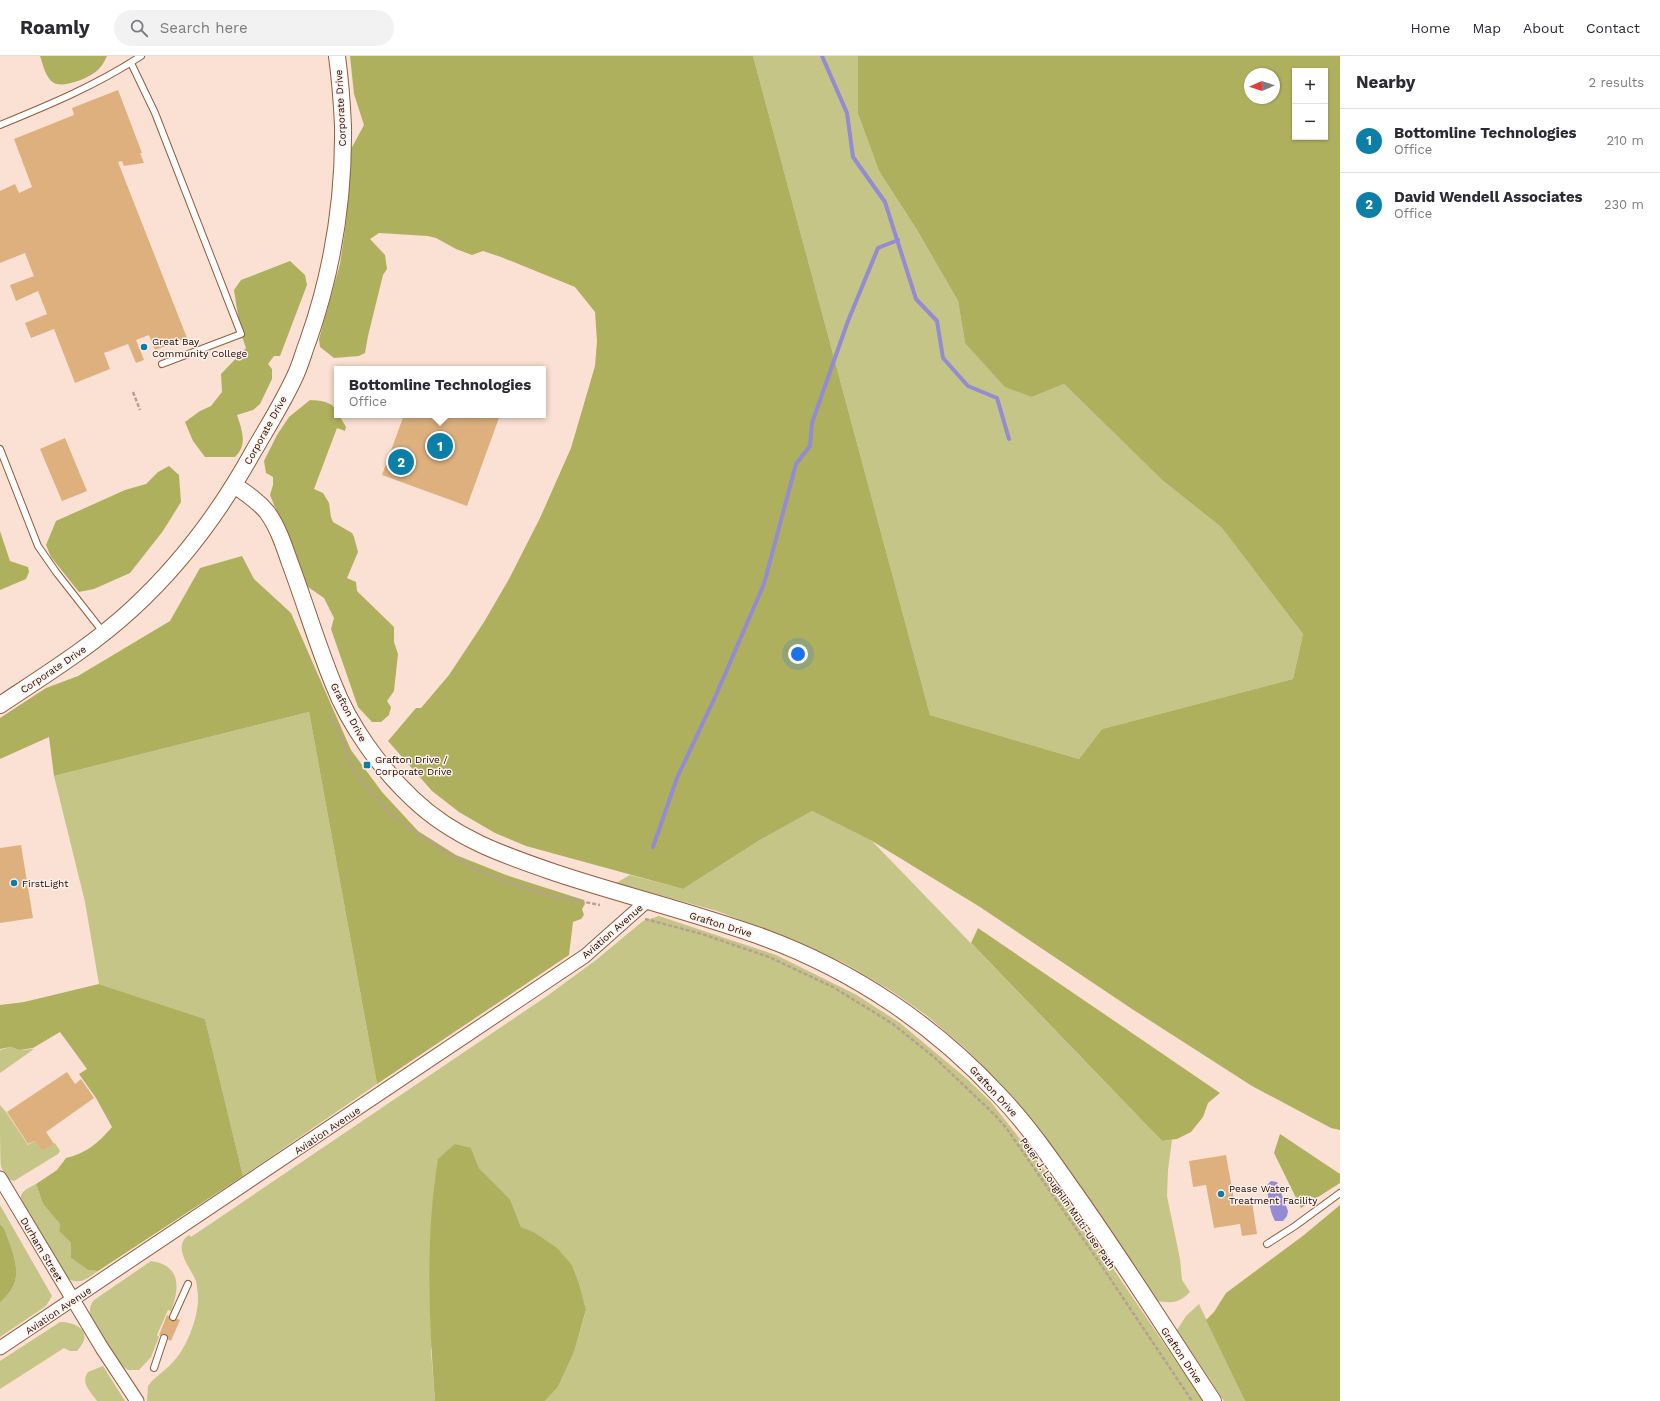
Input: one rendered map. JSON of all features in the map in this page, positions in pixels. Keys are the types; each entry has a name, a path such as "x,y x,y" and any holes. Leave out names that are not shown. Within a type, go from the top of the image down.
{"street":[{"name":"Corporate Drive","path":"0,705 104,634 133,608 179,561 234,486 274,417 297,372 325,289 332,254 341,171 343,126 337,56"},
{"name":"Grafton Drive","path":"234,486 248,494 262,506 273,520 297,580 334,688 372,753 414,800 438,818 482,846 564,876 770,940 825,964 852,978 903,1010 951,1048 999,1094 1042,1147 1096,1223 1212,1401"},
{"name":"Aviation Avenue","path":"0,1348 585,956 647,901"},
{"name":"Durham Street","path":"0,1178 72,1300 137,1401"}],"lane":[{"path":"0,125 86,88 141,56"},
{"path":"131,63 155,113 241,334 162,364"},
{"path":"0,449 38,546 56,572 104,634"},
{"path":"1266,1244 1295,1226 1340,1194"},
{"path":"173,1317 188,1284"},
{"path":"154,1368 164,1338"}],"path":[{"path":"133,392 140,410"},
{"path":"337,726 346,752"},
{"name":"Peter J. Loughlin Multi-Use Path","path":"644,919 702,934 769,957 833,987 893,1024 934,1057 995,1115 1007,1129 1097,1259 1192,1401"}],"green space":[{"path":"753,56 858,56 858,114 879,171 917,230 958,301 965,343 1032,397 1064,384 1162,480 1221,527 1303,634 1293,679 1102,729 1079,759 930,715"},
{"path":"309,712 377,1084 243,1176 205,1019 99,984 85,902 54,776"},
{"path":"812,811 872,841 1162,1141 1172,1140 1168,1170 1167,1196 1180,1259 1182,1280 1190,1292 1186,1296 1174,1302 1156,1301 1040,1130 1008,1092 966,1049 926,1015 890,990 846,964 797,941 717,911 616,883 630,875 683,889 760,840"},
{"path":"659,916 776,955 855,994 900,1023 966,1078 990,1101 1055,1183 1203,1401 545,1401 558,1387 574,1352 586,1311 579,1283 572,1265 532,1231 521,1227 510,1199 479,1168 471,1148 431,1351 435,1401 147,1401 148,1386 172,1363 182,1350 196,1315 198,1292 196,1281 182,1251 184,1240 189,1235 191,1237 547,996 596,960 643,921"},
{"path":"11,1047 19,1050 34,1049 0,1073 0,1050"},
{"path":"0,1105 28,1145 35,1141 42,1151 55,1143 60,1151 58,1154 14,1181 8,1178 1,1166"},
{"path":"36,1184 43,1204 60,1224 59,1231 71,1243 71,1258 88,1270 98,1271 84,1280 76,1281 67,1278 21,1201 23,1192"},
{"path":"0,1205 52,1296 46,1306 0,1337 0,1303 12,1288 15,1281 16,1266 4,1228 0,1224"},
{"path":"151,1261 161,1263 168,1267 173,1273 177,1286 176,1294 171,1311 168,1310 157,1335 159,1337 151,1357 139,1370 128,1370 122,1366 91,1320 90,1307 94,1300"},
{"path":"1199,1304 1245,1401 1224,1401 1177,1330 1186,1316"},
{"path":"60,1322 73,1324 81,1328 84,1335 84,1341 77,1351 70,1351 64,1348 0,1389 0,1361"},
{"path":"103,1366 125,1401 97,1401 89,1391 85,1380 88,1372"}],"shaded area":[{"path":"40,56 107,56 100,68 90,75 69,84 58,84 54,83 48,78"},
{"path":"350,56 753,56 930,715 1079,759 1102,729 1293,679 1303,634 1221,527 1162,480 1064,384 1032,397 1005,387 965,343 958,301 917,230 879,171 858,114 858,56 1340,56 1340,1130 1331,1128 1252,1086 1132,1009 980,907 872,841 812,811 760,840 683,889 526,846 495,833 459,812 432,791 388,741 416,708 421,708 449,675 484,622 509,579 540,518 571,448 595,366 597,341 595,312 575,287 501,257 483,251 472,255 456,249 436,238 428,236 379,233 370,239 385,255 387,269 383,275 365,353 359,356 334,358 320,347 319,339 340,264 346,223 351,149 364,125 354,94"},
{"path":"290,261 305,275 307,285 280,356 274,356 268,364 272,369 272,379 260,404 253,410 237,415 241,426 243,442 242,447 235,457 205,457 193,441 185,422 200,411 211,406 222,392 221,374 246,348 241,334 234,290 241,280"},
{"path":"310,400 323,401 334,407 334,418 341,418 346,427 345,431 337,428 314,489 323,493 329,503 333,522 352,533 354,537 358,552 347,578 356,582 357,591 394,627 394,642 398,654 394,691 387,701 391,707 389,715 381,722 372,722 358,707 331,629 334,618 324,598 308,587 270,495 273,485 273,477 266,473 264,461 277,435 289,417"},
{"path":"169,466 179,475 181,502 163,531 130,573 94,589 79,592 51,557 46,545 56,521 125,490 146,484 158,472"},
{"path":"0,531 10,561 28,567 29,572 26,579 0,590"},
{"path":"242,556 254,579 291,613 351,750 382,792 418,831 456,855 506,875 584,900 585,904 582,909 584,915 581,919 573,922 569,955 377,1084 309,712 54,776 49,737 0,759 0,718 46,688 78,676 170,621 200,568"},
{"path":"978,928 1220,1093 1208,1103 1203,1117 1191,1132 1177,1139 1162,1141 971,943"},
{"path":"99,984 205,1019 243,1176 98,1271 88,1270 71,1258 71,1243 59,1231 60,1224 43,1204 36,1184 57,1170 66,1158 92,1147 112,1127 96,1098 79,1074 87,1069 60,1032 33,1048 19,1050 11,1047 0,1049 0,1005 24,1002"},
{"path":"1280,1134 1340,1174 1340,1183 1301,1208 1274,1153"},
{"path":"455,1144 471,1148 479,1168 510,1199 521,1227 532,1231 557,1248 572,1265 579,1283 586,1310 574,1352 558,1387 545,1401 435,1401 429,1280 431,1219 438,1159"},
{"path":"1271,1181 1277,1182 1288,1211 1287,1216 1283,1221 1275,1221 1271,1212 1267,1185"},
{"path":"1340,1205 1340,1401 1245,1401 1206,1320 1214,1312 1226,1293 1304,1235"},
{"path":"0,1224 4,1228 12,1250 16,1266 16,1274 12,1288 0,1303"}],"building":[{"name":"Great Bay Community College","path":"118,90 142,153 140,153 144,163 124,166 122,161 118,162 187,338 155,350 149,335 136,340 144,360 136,363 128,344 104,353 110,369 75,383 54,329 31,338 25,323 47,314 38,291 16,301 10,285 34,276 25,253 0,263 0,191 15,184 19,193 32,187 14,139 74,115 72,108"},
{"path":"403,418 499,418 467,506 382,475"},
{"path":"65,438 87,491 62,501 40,449"},
{"name":"FirstLight","path":"21,845 33,918 0,923 0,848"},
{"path":"67,1072 75,1084 81,1079 94,1098 46,1132 54,1144 42,1151 35,1141 28,1144 7,1112"},
{"name":"Pease Water Treatment Facility","path":"1226,1155 1235,1205 1252,1202 1257,1234 1242,1236 1240,1224 1214,1228 1206,1185 1193,1187 1189,1161"},
{"path":"167,1315 180,1320 171,1341 159,1335"}],"waterway":[{"path":"822,56 847,113 853,157 885,202 916,299 937,321 943,358 968,386 997,398 1009,439"},
{"path":"653,847 677,778 716,695 764,584 796,464 810,446 812,423 848,321 878,248 898,240"}],"place":[{"name":"Great Bay Community College","path":"144,347"},
{"name":"Bottomline Technologies","path":"440,446"},
{"name":"David Wendell Associates","path":"401,462"},
{"name":"Grafton Drive / Corporate Drive","path":"367,765"},
{"name":"FirstLight","path":"14,883"},
{"name":"Pease Water Treatment Facility","path":"1221,1194"}]}
